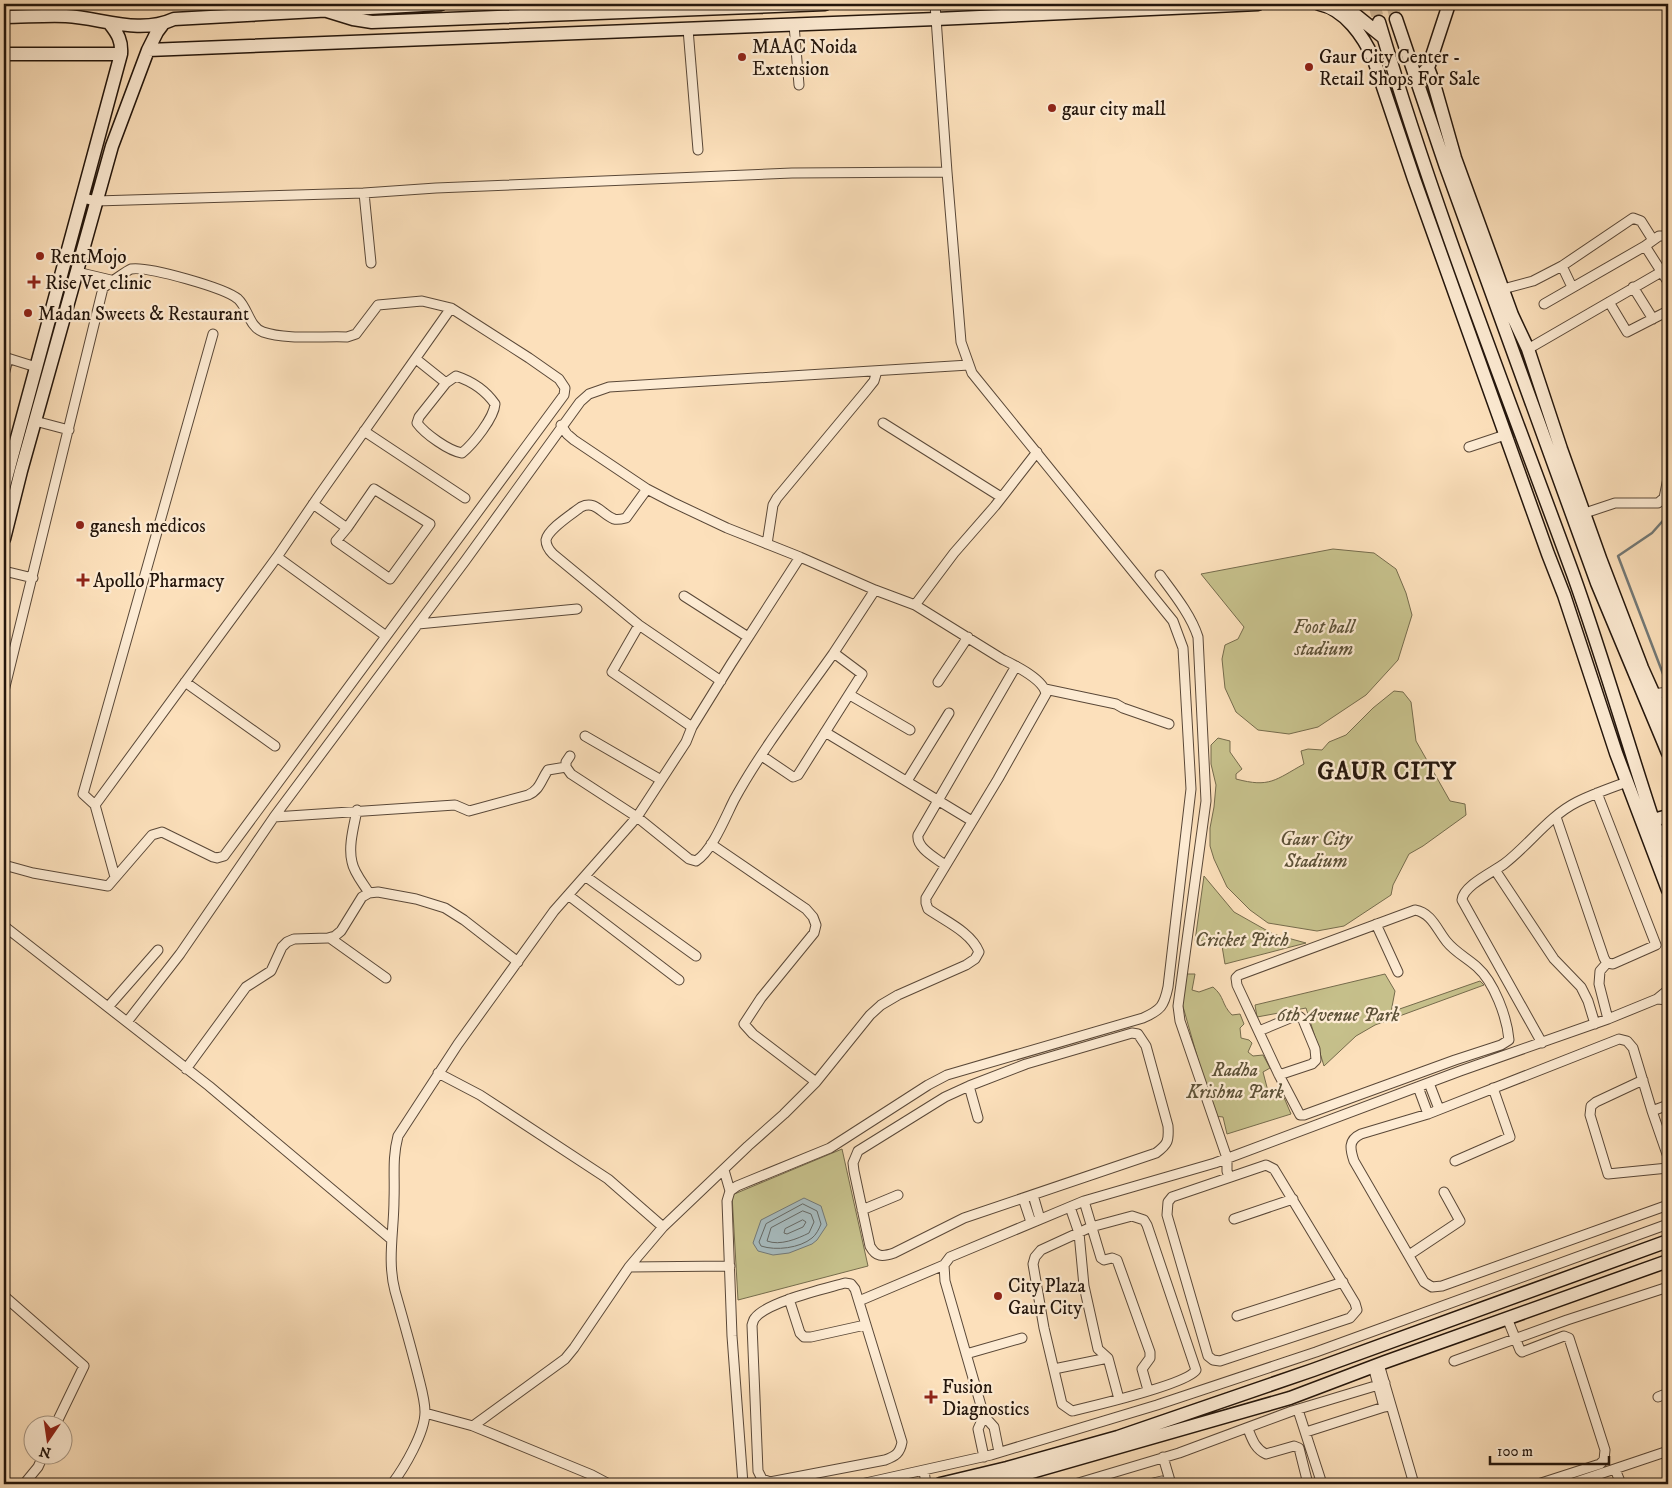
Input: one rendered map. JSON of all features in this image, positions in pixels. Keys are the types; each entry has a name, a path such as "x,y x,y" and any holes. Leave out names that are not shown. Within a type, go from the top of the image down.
{"street":[{"path":"4,17 66,16 96,19 110,24 136,26 163,24 174,19 327,10 351,6 441,4"},
{"path":"327,10 352,19 372,22 825,4"},
{"path":"743,1484 732,1336 726,1201 730,1191 737,1186 830,1148 928,1085 947,1075 1143,1018 1159,1010 1166,999 1191,789 1183,648 1173,621 972,373 961,342 946,172 935,4"},
{"path":"148,50 794,25 1258,4"},
{"path":"1319,4 1337,6 1383,37"},
{"path":"1416,81 1428,68 1449,4"},
{"path":"1337,6 1366,43 1374,60 1409,166 1564,595 1616,753 1668,890"},
{"path":"1396,18 1452,185 1668,753"},
{"path":"1379,22 1427,176 1572,572 1653,820 1667,852"},
{"path":"4,486 121,54 122,45 119,35 110,24"},
{"path":"4,540 35,421 112,146 148,50 163,24"},
{"path":"794,25 799,85"},
{"path":"688,29 698,150"},
{"path":"4,54 121,54"},
{"path":"1428,68 1456,158 1503,289 1528,349 1584,513 1596,564"},
{"path":"1409,166 1427,176"},
{"path":"83,198 96,201 364,193 792,173 946,172"},
{"path":"364,193 371,263"},
{"path":"1503,289 1533,281 1562,266 1633,218 1641,221 1653,240"},
{"path":"1544,304 1659,236 1668,236"},
{"path":"1645,246 1665,270 1668,282"},
{"path":"1562,266 1572,287"},
{"path":"4,691 103,288 115,281 123,273 132,269 142,269 187,279 227,292 239,300 256,328 262,332 286,336 347,337 356,334 378,306 422,301 450,308 529,358 558,379 565,388 566,392 224,856 213,857 167,834 157,832 152,835 108,886 33,873 4,865"},
{"path":"1528,349 1665,270"},
{"path":"77,272 115,281"},
{"path":"1633,287 1653,319"},
{"path":"1609,302 1627,332 1668,311"},
{"path":"95,805 277,557 450,308"},
{"path":"115,877 95,805 83,794 213,334"},
{"path":"4,372 6,358 36,367"},
{"path":"416,359 446,383"},
{"path":"127,1022 180,954 274,817 418,624 562,425 580,402 590,394 609,387 969,365"},
{"path":"767,544 773,505 777,498 874,381 877,371"},
{"path":"456,376 465,379 489,396 495,404 494,411 469,447 462,453 454,452 421,430 417,423 419,416 446,383 456,376"},
{"path":"35,421 69,430"},
{"path":"883,423 1001,497"},
{"path":"473,1426 570,1354 629,1267 663,1227 816,1082 870,1015 881,1005 898,995 966,965 975,959 979,952 976,944 928,909 926,898 998,779 1046,694 1042,684 1016,666 915,605 727,528 648,489 574,440 567,434 562,425"},
{"path":"364,431 465,498"},
{"path":"1468,447 1505,435"},
{"path":"915,605 954,553 995,506 1037,452"},
{"path":"1584,513 1615,503 1658,503 1664,498 1668,478"},
{"path":"374,489 430,524 390,579 336,541 347,528 374,489"},
{"path":"648,489 626,518 614,519 593,505 586,505 551,531 546,539 547,546 552,554 639,625 721,681"},
{"path":"1528,497 1542,492"},
{"path":"313,504 347,528"},
{"path":"277,557 386,636"},
{"path":"392,1484 418,1439 425,1413 403,1314 394,1289 391,1262 394,1200 393,1165 398,1136 438,1073 554,911 638,817 686,742 692,727 748,637 800,557"},
{"path":"4,571 33,578"},
{"path":"1160,575 1196,630 1198,637 1206,801 1178,1006 1180,1021 1227,1158 1227,1171 1224,1179"},
{"path":"1603,582 1642,668 1662,693 1668,726"},
{"path":"570,756 566,766 571,774 638,817 690,859 696,861 702,857 711,844 736,797 781,726 834,653 875,590"},
{"path":"684,596 748,637"},
{"path":"418,624 577,609"},
{"path":"639,625 612,672 692,727"},
{"path":"938,682 968,637"},
{"path":"762,756 796,777 862,674 834,653"},
{"path":"946,865 920,845 917,840 918,835 1016,666"},
{"path":"185,682 276,746"},
{"path":"1045,689 1116,704 1169,724"},
{"path":"850,694 910,730"},
{"path":"907,781 949,713"},
{"path":"825,732 972,820"},
{"path":"585,736 661,780"},
{"path":"274,817 455,805 469,811 528,795 540,786 548,770 566,766"},
{"path":"1542,1043 1462,900 1463,894 1467,889 1514,856 1556,817 1577,802 1627,782"},
{"path":"1597,793 1656,944 1613,964 1607,963"},
{"path":"357,810 351,850 352,861 356,872 369,893"},
{"path":"1653,820 1668,816"},
{"path":"1556,817 1607,963"},
{"path":"711,844 806,909 813,917 816,925 814,933 761,998 744,1024 753,1034 816,1082"},
{"path":"1495,870 1544,946 1582,989 1595,1024"},
{"path":"585,876 696,956"},
{"path":"186,1069 244,989 271,971 282,947 287,942 294,939 330,938 341,931 362,897 369,893 378,892 416,899 445,908 464,920 518,962"},
{"path":"568,895 678,980"},
{"path":"1415,910 1427,914 1446,941 1487,976 1508,1029 1509,1040 1501,1045 1300,1115 1258,1031 1236,981 1239,975 1415,910"},
{"path":"1376,924 1398,972"},
{"path":"4,926 186,1069 391,1239"},
{"path":"330,938 386,978"},
{"path":"108,1008 158,950"},
{"path":"1607,963 1600,971 1599,984 1608,1019"},
{"path":"1582,989 1599,984"},
{"path":"859,1302 944,1265 956,1253 1084,1201 1227,1158 1595,1024 1657,999 1668,990"},
{"path":"1657,999 1668,1000"},
{"path":"1258,1031 1295,1016 1304,1020 1315,1050 1316,1060 1312,1064 1279,1075"},
{"path":"1132,1033 1138,1034 1146,1046 1168,1126 1169,1140 1156,1153 964,1218 886,1256 878,1256 873,1251 852,1163 858,1151 945,1097 969,1086 1026,1064 1132,1033"},
{"path":"1668,1157 1633,1048 1626,1041 1619,1039 1428,1114 1361,1134 1355,1137 1350,1144 1350,1151 1354,1161 1424,1282 1432,1287 1442,1286 1668,1206"},
{"path":"438,1073 480,1095 608,1179 663,1227"},
{"path":"1403,1079 1428,1114"},
{"path":"1643,1080 1596,1102 1591,1106 1590,1115 1608,1174 1668,1168"},
{"path":"1429,1083 1440,1109"},
{"path":"969,1086 978,1118"},
{"path":"1455,1161 1510,1137 1493,1088"},
{"path":"1652,1111 1668,1105"},
{"path":"1215,1162 1224,1179"},
{"path":"1266,1165 1274,1168 1355,1303 1357,1310 1350,1318 1220,1361 1213,1360 1208,1356 1166,1207 1172,1197 1224,1179 1266,1165"},
{"path":"724,1170 730,1191"},
{"path":"1409,1255 1460,1221 1444,1192"},
{"path":"862,1210 898,1195"},
{"path":"1028,1196 1036,1221"},
{"path":"1234,1219 1293,1199"},
{"path":"1084,1201 1101,1258 1104,1260 1115,1258 1117,1260 1150,1352 1150,1358 1142,1370 1148,1390"},
{"path":"1070,1207 1079,1233 1084,1286 1098,1349 1108,1358 1119,1399"},
{"path":"1132,1216 1144,1220 1196,1370 1189,1376 1119,1399 1072,1411 1062,1404 1044,1328 1033,1264 1035,1257 1041,1250 1079,1233 1132,1216"},
{"path":"861,1484 924,1471 999,1452 1157,1405 1307,1355 1668,1224"},
{"path":"940,1484 1007,1468 1118,1437 1313,1370 1668,1241"},
{"path":"990,1484 1012,1482 1290,1398 1376,1365 1668,1261"},
{"path":"944,1265 945,1281 984,1416 994,1427 999,1452"},
{"path":"629,1267 730,1266"},
{"path":"1237,1316 1343,1282"},
{"path":"845,1283 850,1284 855,1289 859,1302 902,1442 900,1451 895,1456 885,1460 770,1482 762,1479 758,1471 752,1325 754,1318 789,1299 845,1283"},
{"path":"1454,1361 1515,1338 1668,1288"},
{"path":"4,1296 84,1366 59,1416"},
{"path":"789,1299 800,1333 804,1337 866,1325"},
{"path":"1507,1318 1522,1352 1564,1336 1570,1338 1605,1450 1604,1460 1600,1464 1538,1484"},
{"path":"966,1354 1022,1338"},
{"path":"1054,1369 1108,1358"},
{"path":"1376,1365 1414,1484"},
{"path":"1082,1483 1100,1481 1298,1410 1382,1384"},
{"path":"1658,1397 1668,1393"},
{"path":"1306,1432 1388,1406"},
{"path":"1298,1410 1322,1484"},
{"path":"425,1413 473,1426 592,1475 609,1484"},
{"path":"984,1416 978,1430 984,1456"},
{"path":"1248,1429 1254,1444 1263,1453 1266,1454 1294,1446 1299,1448 1308,1484"},
{"path":"1570,1484 1668,1451"},
{"path":"1149,1484 1166,1482 1163,1457"},
{"path":"24,1484 38,1466"},
{"path":"1615,1469 1621,1484"},
{"path":"924,1471 926,1484"}],"green space":[{"name":"Foot ball stadium","path":"1333,549 1374,553 1396,569 1406,593 1412,615 1398,660 1366,695 1318,727 1289,734 1258,730 1236,712 1225,688 1222,659 1225,645 1238,639 1244,627 1201,574"},
{"name":"Gaur City Stadium","path":"1394,691 1403,692 1411,702 1416,741 1450,801 1465,804 1466,815 1409,854 1393,885 1391,895 1344,926 1317,931 1268,923 1250,910 1227,887 1214,859 1210,846 1210,828 1216,785 1211,764 1211,745 1218,738 1230,741 1230,752 1242,769 1236,774 1236,779 1257,783 1272,781 1304,764 1301,751 1308,749 1322,750 1329,742 1346,735 1373,708"},
{"name":"Cricket Pitch","path":"1204,876 1234,912 1273,934 1306,943 1225,964 1221,940 1195,941"},
{"name":"Radha Krishna Park","path":"1187,974 1195,974 1192,990 1199,992 1213,987 1232,1015 1240,1014 1244,1024 1240,1028 1241,1038 1252,1043 1248,1052 1253,1056 1263,1055 1270,1068 1263,1072 1269,1095 1283,1095 1291,1114 1227,1134 1223,1117 1214,1116 1182,1003"},
{"name":"6th Avenue Park","path":"1385,974 1395,991 1391,1012 1480,981 1484,985 1375,1025 1356,1036 1324,1066 1306,1008 1257,1017 1255,1005"},
{"path":"842,1149 868,1266 738,1300 732,1195"}],"water":[{"path":"804,1198 821,1206 827,1225 817,1240 812,1244 789,1253 773,1255 758,1251 753,1243 761,1220"}],"waterway":[{"path":"1668,515 1652,533 1618,556 1668,687"}],"tunnel":[{"path":"1374,4 1379,22"},
{"path":"1392,4 1396,19"}],"place":[{"name":"MAAC Noida Extension","path":"742,57"},
{"name":"Gaur City Center - Retail Shops For Sale","path":"1309,67"},
{"name":"gaur city mall","path":"1052,108"},
{"name":"RentMojo","path":"40,256"},
{"name":"Rise Vet clinic","path":"34,282"},
{"name":"Madan Sweets & Restaurant","path":"28,313"},
{"name":"ganesh medicos","path":"80,525"},
{"name":"Apollo Pharmacy","path":"83,580"},
{"name":"City Plaza Gaur City","path":"998,1296"},
{"name":"Fusion Diagnostics","path":"931,1397"}],"district":[{"name":"GAUR CITY","path":"1387,771"}]}
